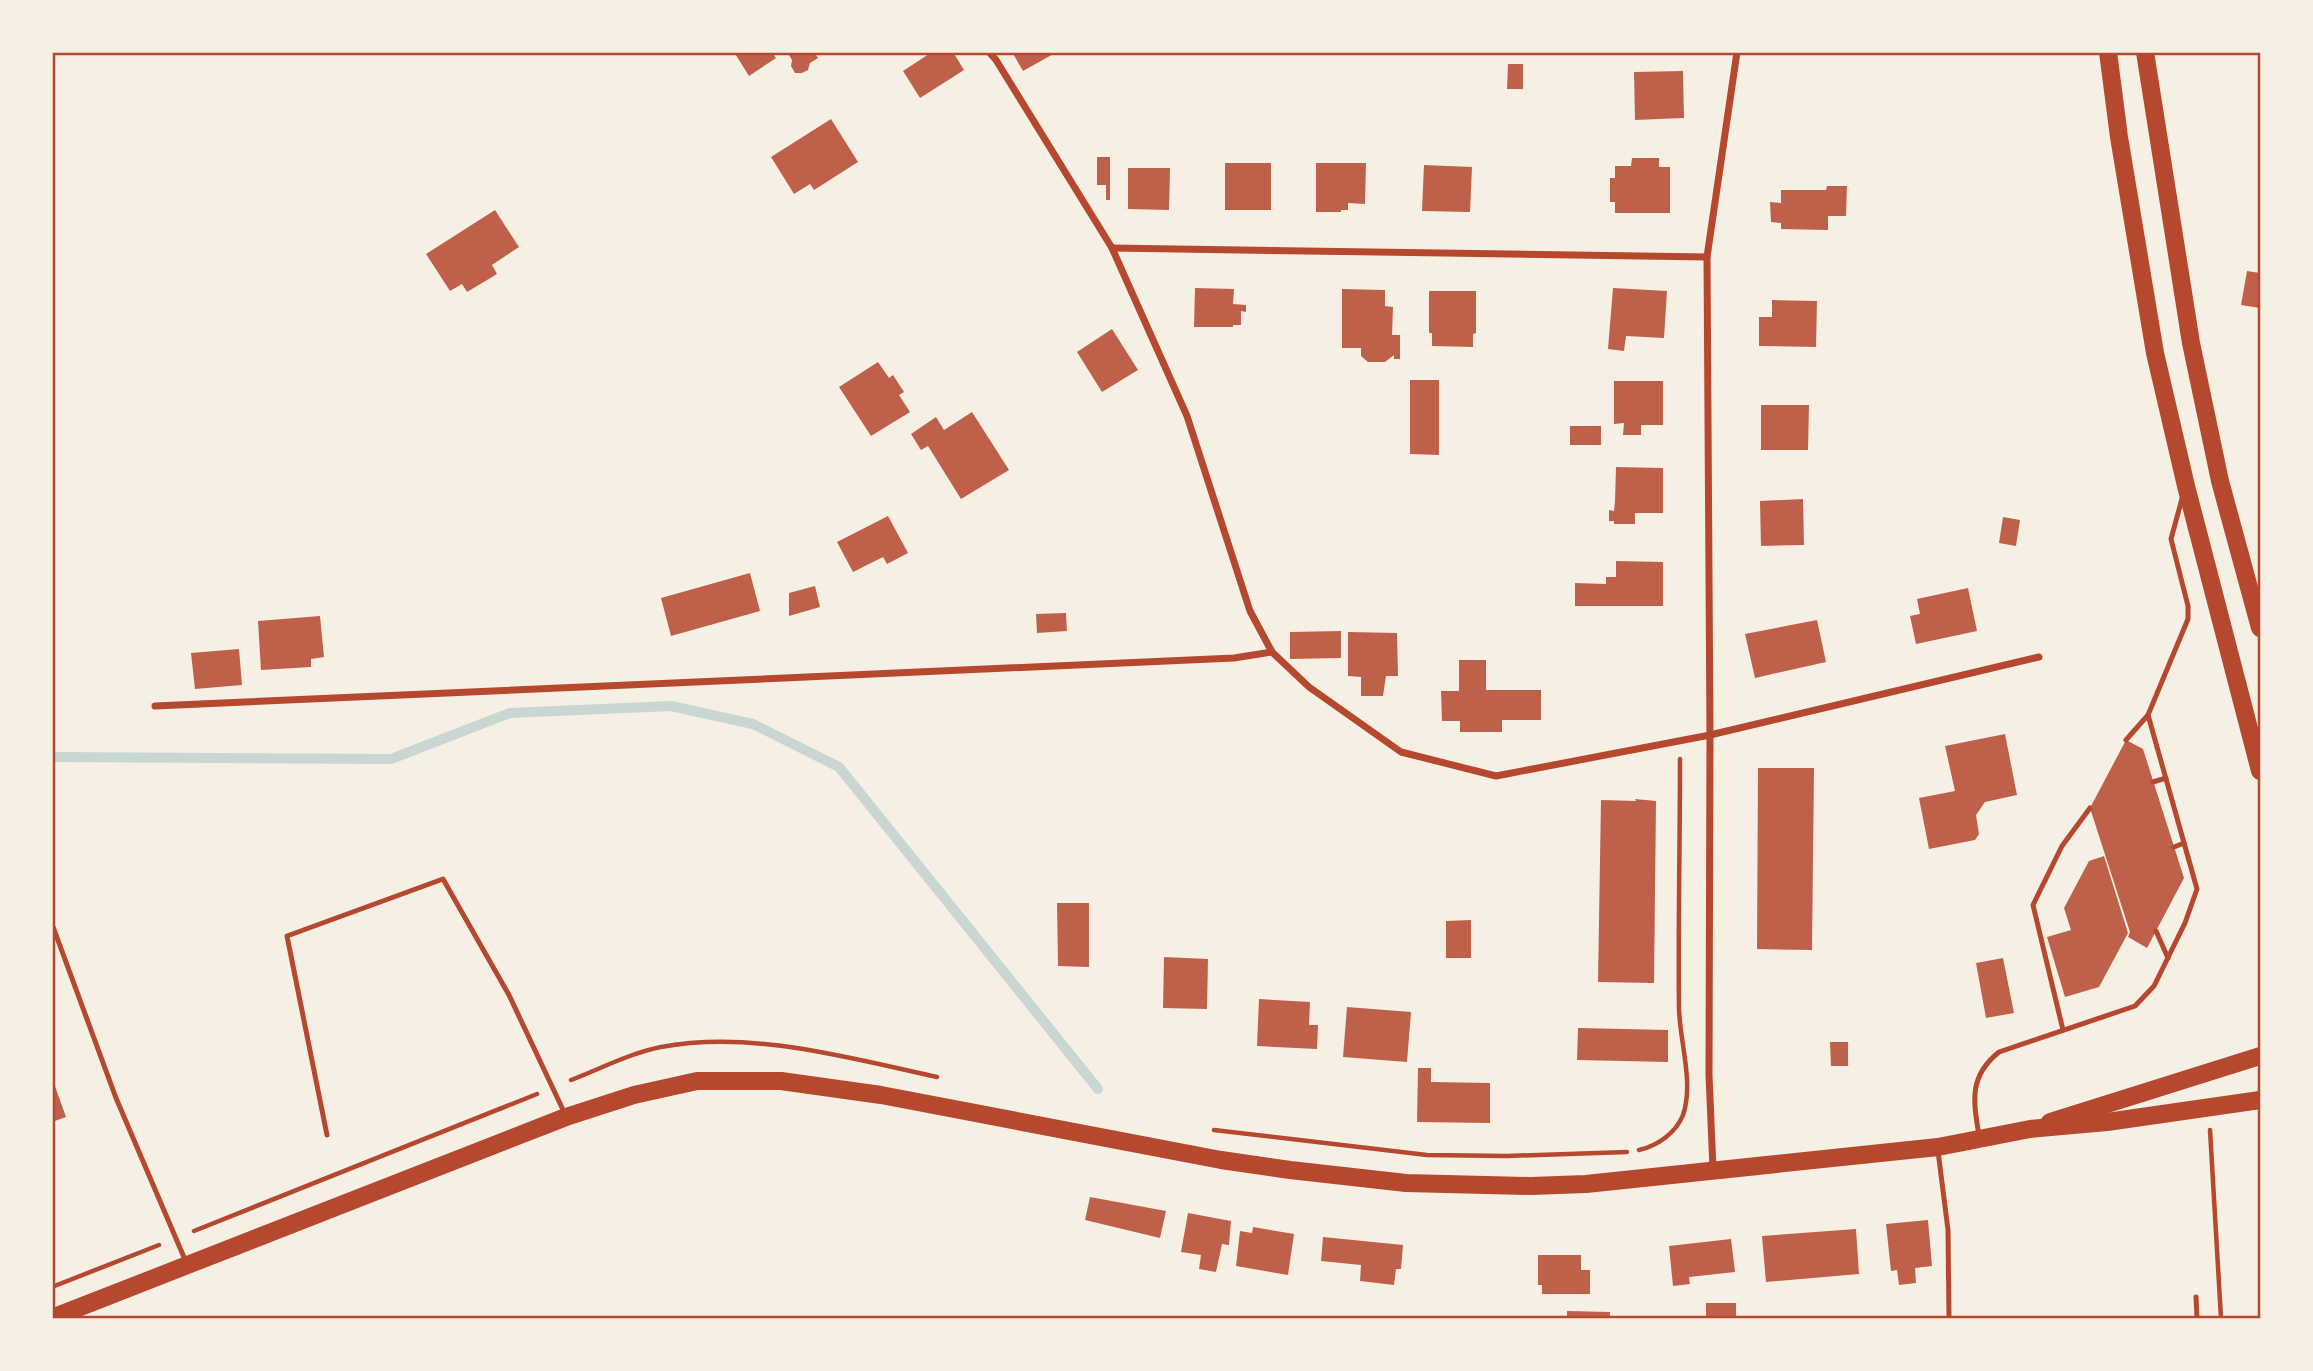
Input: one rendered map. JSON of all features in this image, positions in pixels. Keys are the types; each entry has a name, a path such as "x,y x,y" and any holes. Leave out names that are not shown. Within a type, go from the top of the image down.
{"main road":[{"path":"2108,52 2119,137 2155,353 2186,486 2260,771"},
{"path":"2145,52 2191,343 2220,481 2260,628"},
{"path":"2030,1129 2078,1111 2260,1056"},
{"path":"52,1318 566,1117 634,1095 697,1081 771,1080 822,1085 1221,1160 1392,1182 1481,1186 1559,1185 1938,1147 2030,1129 2107,1122 2260,1100"}],"street":[{"path":"989,52 1112,248 1186,416 1250,611 1272,652 1309,687 1401,752 1496,776 1710,735 2039,657"},
{"path":"1713,1171 1709,1075 1707,257 1737,52"},
{"path":"1112,248 1707,257"},
{"path":"155,706 1220,659 1272,652"}],"lane":[{"path":"2126,740 2148,715 2189,619 2171,539 2186,486"},
{"path":"1980,1139 1974,1098 1975,1083 1988,1060 1999,1052 2136,1006 2154,986 2185,923 2197,890 2148,715"},
{"path":"2153,782 2166,779"},
{"path":"2063,1030 2033,905 2062,846 2091,808"},
{"path":"2174,847 2184,844"},
{"path":"327,1135 287,936 443,879 509,995 566,1117"},
{"path":"52,924 116,1098 188,1265"},
{"path":"2156,931 2168,958"},
{"path":"1938,1147 1948,1230 1949,1318"},
{"path":"2196,1297 2197,1318"}],"path":[{"path":"2209,1120 2221,1318"}],"building":[{"path":"734,52 772,52 776,58 749,76"},
{"path":"787,52 814,52 818,58 810,63 808,70 795,73"},
{"path":"932,52 953,52 964,70 920,98 903,71"},
{"path":"1012,52 1057,52 1023,71"},
{"path":"1508,64 1523,64 1523,89 1507,89"},
{"path":"1683,71 1684,118 1635,120 1634,72"},
{"path":"831,119 858,162 814,190 810,184 794,194 771,157"},
{"path":"1097,157 1110,157 1110,200 1106,200 1106,185 1097,185"},
{"path":"1632,158 1659,158 1659,167 1670,167 1670,213 1615,213 1615,202 1610,202 1610,178 1615,178 1615,166 1631,166"},
{"path":"1225,163 1271,163 1271,210 1225,210"},
{"path":"1316,163 1366,163 1365,204 1348,203 1348,210 1341,212 1316,212"},
{"path":"1424,165 1472,167 1470,212 1422,211"},
{"path":"1128,168 1170,168 1169,210 1128,209"},
{"path":"1827,186 1847,186 1846,216 1828,216 1828,230 1781,229 1781,223 1771,222 1770,202 1781,203 1781,190 1826,190"},
{"path":"495,210 519,247 492,265 497,274 467,292 462,284 450,291 426,254"},
{"path":"2247,271 2260,273 2260,308 2241,305"},
{"path":"1195,288 1234,289 1233,304 1246,305 1246,312 1241,311 1241,325 1194,327"},
{"path":"1613,288 1667,291 1664,338 1626,336 1624,351 1608,349"},
{"path":"1342,289 1385,290 1385,306 1393,307 1392,335 1400,335 1400,359 1394,359 1394,355 1385,362 1368,362 1361,356 1361,348 1342,348"},
{"path":"1429,291 1476,291 1476,333 1473,334 1473,347 1432,346 1432,333 1429,333"},
{"path":"1772,300 1817,301 1816,347 1759,346 1759,317 1772,317"},
{"path":"1112,329 1138,370 1102,392 1077,352"},
{"path":"878,362 889,378 893,375 904,392 899,395 910,412 871,436 839,387"},
{"path":"1410,380 1439,380 1439,455 1410,454"},
{"path":"1614,381 1663,381 1663,425 1641,425 1641,435 1623,435 1624,423 1614,424"},
{"path":"1761,405 1809,405 1808,450 1761,450"},
{"path":"972,412 1009,470 961,499 928,446 921,450 911,434 936,417 944,430"},
{"path":"1570,426 1601,426 1601,445 1570,445"},
{"path":"1616,467 1663,468 1663,513 1635,513 1635,524 1614,524 1614,521 1609,521 1609,510 1614,511"},
{"path":"1803,499 1804,545 1761,546 1760,501"},
{"path":"888,516 908,553 887,564 883,557 853,572 837,542"},
{"path":"2003,517 2020,520 2016,546 1999,543"},
{"path":"1616,561 1663,562 1663,606 1575,606 1575,583 1606,584 1606,577 1616,577"},
{"path":"750,573 760,611 671,636 661,598"},
{"path":"815,586 820,607 789,616 789,593"},
{"path":"1968,588 1977,631 1916,644 1910,616 1920,614 1917,599"},
{"path":"1066,613 1067,631 1037,633 1036,614"},
{"path":"320,616 324,657 311,659 311,667 261,670 258,621"},
{"path":"1817,620 1826,662 1755,678 1745,634"},
{"path":"1341,631 1341,658 1290,659 1290,632"},
{"path":"1348,632 1397,633 1398,676 1386,676 1383,696 1361,696 1361,677 1348,676"},
{"path":"239,649 242,685 195,689 191,653"},
{"path":"1459,660 1486,660 1486,690 1541,690 1541,720 1502,720 1502,732 1460,732 1460,721 1442,721 1441,691 1459,691"},
{"path":"2005,734 2017,795 1985,802 1976,815 1979,834 1975,840 1929,849 1919,798 1955,791 1945,746"},
{"path":"2126,740 2143,749 2184,878 2147,948 2128,937 2130,932 2090,808"},
{"path":"1758,768 1814,768 1812,950 1757,949"},
{"path":"1635,799 1656,801 1654,983 1598,982 1601,800 1636,801"},
{"path":"2104,856 2128,933 2099,987 2065,997 2047,937 2071,930 2064,908 2089,861"},
{"path":"1057,903 1089,903 1089,967 1058,966"},
{"path":"1471,920 1471,958 1446,958 1446,921"},
{"path":"1164,957 1208,959 1207,1009 1163,1008"},
{"path":"2003,958 2014,1013 1986,1018 1976,963"},
{"path":"1259,999 1310,1002 1309,1025 1318,1025 1317,1049 1257,1046"},
{"path":"1347,1007 1411,1012 1407,1062 1343,1057"},
{"path":"1578,1028 1668,1030 1668,1062 1577,1060"},
{"path":"1830,1042 1848,1042 1848,1066 1831,1066"},
{"path":"1418,1068 1431,1068 1431,1082 1490,1083 1490,1123 1417,1122"},
{"path":"52,1078 66,1117 52,1122"},
{"path":"1090,1197 1166,1211 1160,1238 1085,1220"},
{"path":"1188,1213 1231,1221 1229,1245 1222,1244 1216,1272 1199,1269 1201,1255 1181,1252"},
{"path":"1928,1220 1932,1266 1915,1268 1916,1283 1899,1285 1897,1270 1891,1271 1886,1224"},
{"path":"1253,1227 1294,1234 1288,1275 1236,1266 1240,1231 1252,1233"},
{"path":"1856,1229 1859,1274 1766,1282 1762,1236"},
{"path":"1323,1237 1403,1245 1401,1269 1396,1269 1394,1285 1360,1281 1361,1265 1321,1261"},
{"path":"1731,1239 1735,1272 1689,1277 1690,1284 1673,1286 1669,1246"},
{"path":"1538,1255 1581,1255 1581,1270 1590,1270 1590,1294 1542,1294 1542,1285 1538,1285"},
{"path":"1706,1303 1736,1303 1736,1318 1706,1318"},
{"path":"1567,1311 1610,1312 1610,1318 1567,1318"}],"waterway":[{"path":"52,757 391,759 510,713 671,706 753,724 839,767 1098,1089"}]}
